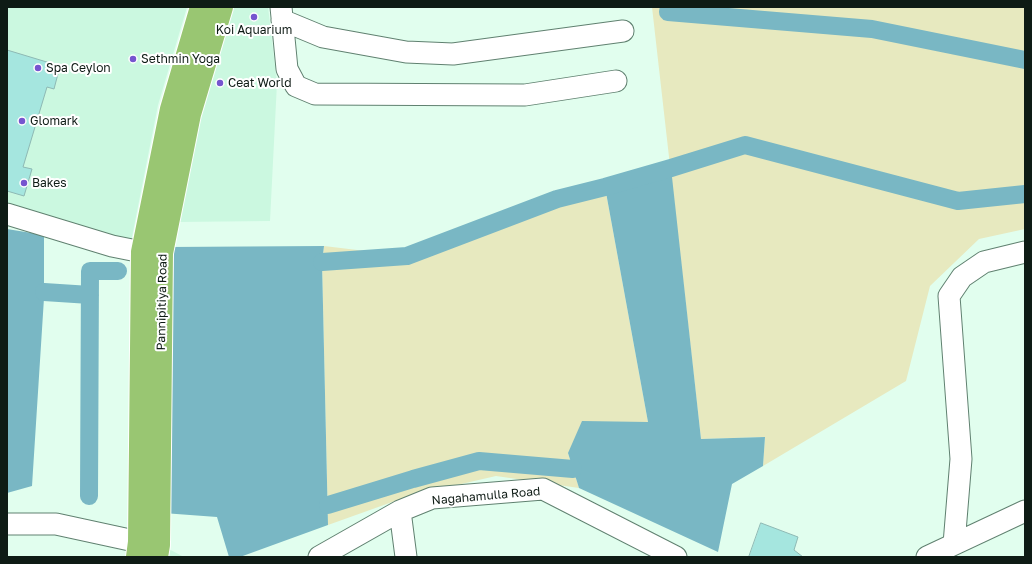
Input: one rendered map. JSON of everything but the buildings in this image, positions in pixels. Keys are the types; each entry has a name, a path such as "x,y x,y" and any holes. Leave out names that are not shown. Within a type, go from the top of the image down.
{"main road":[{"name":"Pannipitiya Road","path":"148,550 152,252 171,109 201,7"},
{"name":"Pannipitiya Road","path":"152,252 190,114 222,7"}],"street":[{"path":"282,13 323,37 406,52 453,54 623,31"},
{"path":"282,13 287,69 296,86 315,94 525,95 616,81"},
{"path":"7,214 104,244 152,252"},
{"path":"954,544 961,459 949,296 962,276 984,262 1025,252"},
{"name":"Nagahamulla Road","path":"319,557 400,512 432,498 543,489 676,557"},
{"path":"927,557 1025,511"},
{"path":"400,512 406,557"},
{"path":"7,524 56,524 148,550"}],"shaded area":[{"path":"7,7 187,7 158,105 131,242 7,206"},
{"path":"231,7 268,7 277,83 270,221 177,222 199,116"},
{"path":"652,7 1025,7 1025,229 979,239 930,286 906,381 763,466 765,437 701,439"},
{"path":"605,187 648,422 568,453 579,488 496,476 409,496 328,525 322,262 324,246 407,256 557,199"},
{"path":"161,545 184,557 159,557"}],"water":[{"path":"671,168 701,439 765,437 763,466 732,484 718,552 579,488 568,453 582,421 648,422 605,187"},
{"path":"7,229 44,235 44,298 32,486 7,493"},
{"path":"324,246 322,262 328,525 240,557 229,557 217,517 163,513 168,247"}],"waterway":[{"path":"669,7 668,12 872,29 1025,60"},
{"path":"322,262 407,256 557,199 605,187 745,145 958,201 1025,194"},
{"path":"89,496 90,271 118,271"},
{"path":"44,292 90,295"},
{"path":"328,505 479,461 573,469"}],"place":[{"name":"Koi Aquarium","path":"254,17"},
{"name":"Sethmin Yoga","path":"133,59"},
{"name":"Spa Ceylon","path":"38,68"},
{"name":"Ceat World","path":"220,83"},
{"name":"Glomark","path":"22,121"},
{"name":"Bakes","path":"24,183"}]}
